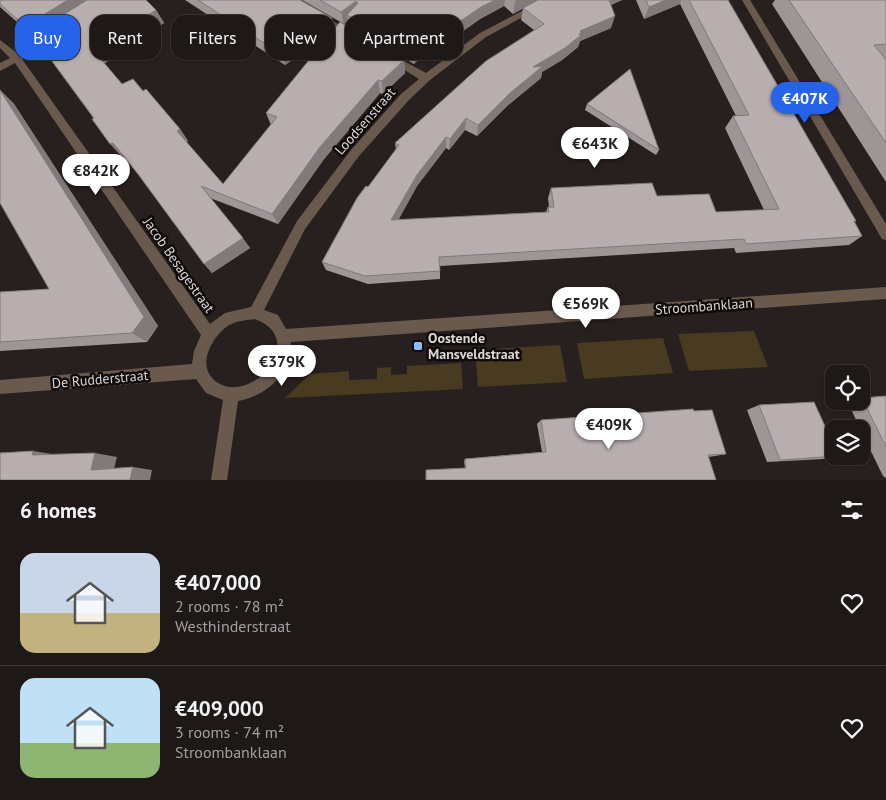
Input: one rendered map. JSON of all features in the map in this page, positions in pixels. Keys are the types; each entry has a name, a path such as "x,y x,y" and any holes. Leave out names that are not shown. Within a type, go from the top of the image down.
{"street":[{"path":"291,0 345,31"},
{"name":"Loodsenstraat","path":"255,313 301,225 355,153 405,97 426,78 483,35 550,0"},
{"path":"746,0 886,235"},
{"name":"Jacob Besagestraat","path":"0,43 15,57"},
{"path":"0,68 15,59"},
{"name":"Jacob Besagestraat","path":"17,60 209,334"},
{"path":"396,60 426,78"},
{"name":"Stroombanklaan","path":"283,336 886,293"},
{"path":"255,313 273,320 283,336 284,352 278,369 265,383 249,392 231,395 211,388 200,371 200,353 209,334 222,322 239,315 255,313"},
{"name":"De Rudderstraat","path":"0,387 200,371"},
{"path":"219,480 231,395"}],"shaded area":[{"path":"754,331 768,367 689,371 678,334"},
{"path":"663,338 673,373 584,379 577,343"},
{"path":"560,345 567,382 478,387 475,350"},
{"path":"461,363 463,389 285,398 310,374 349,371 349,380 377,379 377,368 391,367 391,375 407,374 407,366"}],"building":[{"path":"0,0 68,0 43,15 15,15 15,17 0,4"},
{"path":"87,0 146,0 156,10 148,15 90,15 90,60 102,60 122,84 133,79 143,91 146,89 180,129 177,131 223,184 277,117 266,113 309,60 335,60 335,28 340,22 345,25 345,60 404,60 382,81 378,80 320,147 272,214 201,186 243,238 204,264 138,174 113,143 110,144 92,119 94,118 51,60 80,60 80,15 63,15"},
{"path":"198,0 300,0 327,15 265,15 265,44 255,37 255,15 221,15"},
{"path":"320,0 495,0 463,19 463,15 347,15 358,3 356,1 341,12"},
{"path":"538,0 609,0 615,16 580,31 582,32 579,34 581,35 565,48 533,67 543,66 509,94 478,125 466,118 450,139 446,137 417,175 391,220 549,212 548,207 554,207 551,188 652,183 657,196 709,194 716,212 779,209 733,116 749,115 689,0 728,0 856,221 854,221 862,236 746,244 744,239 439,257 440,271 365,276 322,262 357,198 366,186 368,187 399,145 395,143 486,61 544,24 523,8"},
{"path":"646,0 666,0 649,7"},
{"path":"789,0 886,0 886,44 874,45 886,60 886,143"},
{"path":"630,69 659,150 587,104"},
{"path":"0,90 144,317 132,333 0,342 0,292 49,289 0,203"},
{"path":"886,396 886,447 868,410 870,410 870,397"},
{"path":"814,402 825,426 825,457 780,460 759,405"},
{"path":"693,409 694,411 712,410 726,454 708,455 716,480 426,480 426,470 466,468 465,459 546,452 541,420"},
{"path":"33,451 32,455 95,453 91,470 133,467 130,480 0,480 0,453"}],"place":[{"name":"Oostende Mansveldstraat","path":"418,346"}]}
